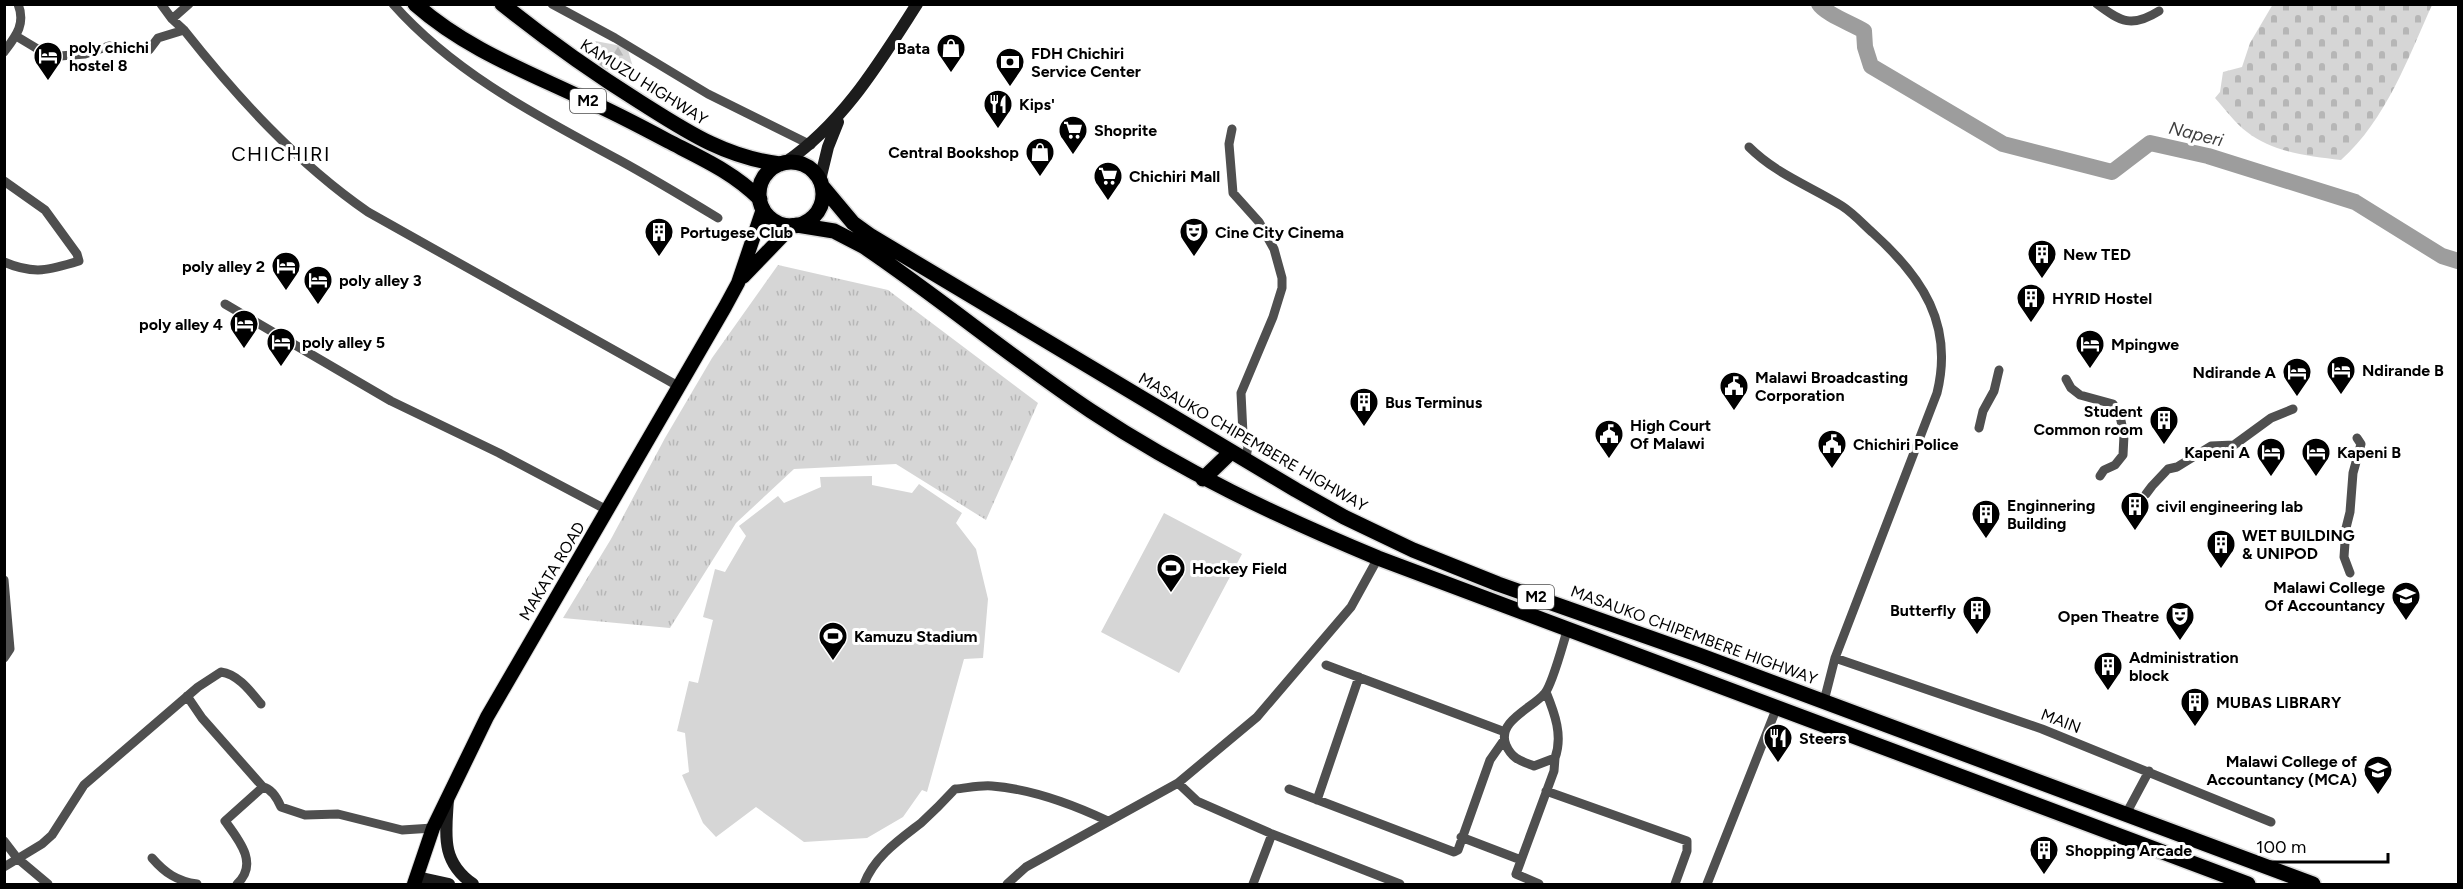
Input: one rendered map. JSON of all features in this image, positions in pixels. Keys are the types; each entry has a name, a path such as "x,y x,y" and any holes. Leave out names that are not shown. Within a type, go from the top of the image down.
{"highway":[{"name":"KAMUZU HIGHWAY","path":"416,4 436,23 478,50 699,155 744,183 761,204"},
{"name":"KAMUZU HIGHWAY","path":"502,4 588,69 704,141 746,158 783,163"},
{"path":"761,204 760,188 763,178 771,169 783,163"},
{"name":"M2","path":"783,163 806,166 821,183"},
{"path":"795,225 807,221 820,206 823,196 821,183"},
{"name":"MASAUKO CHIPEMBERE HIGHWAY","path":"821,183 853,223 871,236 1230,453 1344,517 1444,563 1824,701 2313,885"},
{"name":"M2","path":"761,204 771,218 781,224 834,231 863,246 1090,411 1203,479 1293,523 1378,558 2248,885"},
{"path":"1203,479 1230,453"},
{"path":"2147,847 2157,845 2162,839 2149,823"}],"main road":[{"path":"821,183 835,126 917,4"},
{"path":"783,163 811,145 844,110"},
{"name":"MAKATA ROAD","path":"416,881 433,828 487,717 738,283 761,204"},
{"name":"MAKATA ROAD","path":"738,283 795,225"},
{"path":"448,795 445,841 449,857 473,885"},
{"path":"416,881 449,885"}],"street":[{"path":"4,52 16,36 22,19 18,4"},
{"path":"161,4 259,116 337,191 368,212 678,386"},
{"path":"172,19 189,4"},
{"path":"393,4 435,45 470,73 528,110 718,218"},
{"path":"552,4 615,38 708,94 811,145"},
{"path":"2097,4 2118,20 2144,20 2159,11"},
{"path":"16,36 40,51 60,56 85,54 109,46 149,50 158,38 184,30"},
{"path":"1232,129 1229,144 1233,193 1259,222 1274,249 1282,278 1282,288 1273,317 1241,393 1243,434 1248,447 1245,461"},
{"path":"1749,147 1785,176 1844,207 1894,252 1911,272 1933,306 1941,345 1943,369 1937,393 1835,658 1824,701"},
{"path":"4,181 45,210 77,254 79,261 45,271 20,269 4,262"},
{"path":"225,304 391,401 500,453 607,510"},
{"path":"1979,428 1983,411 1994,391 1999,370"},
{"path":"2066,379 2071,388 2080,394 2113,404 2120,416 2124,435 2123,455 2115,465 2104,470 2100,476"},
{"path":"2146,494 2168,469 2211,446 2234,445 2271,418 2293,409"},
{"path":"2350,573 2344,557 2346,528 2354,488 2353,473 2361,444 2357,438"},
{"path":"1007,885 1026,867 1178,783 1257,717 1351,607 1378,558"},
{"path":"4,580 10,649 4,658"},
{"path":"1289,789 1450,852 1458,850 1490,760 1511,722 1546,692 1568,628"},
{"name":"MAIN","path":"1835,658 2042,729 2271,822"},
{"path":"1326,665 1505,736"},
{"path":"4,867 42,844 52,835 84,785 198,687 224,672 247,687 261,704"},
{"path":"1317,800 1359,677"},
{"path":"1539,885 1516,874 1554,771 1558,748 1559,736 1546,692"},
{"path":"188,696 202,718 263,787 267,788 281,807 305,815 338,814 402,830 433,828"},
{"path":"1707,885 1777,707"},
{"path":"1505,736 1509,752 1516,759 1534,766 1555,758"},
{"path":"2126,814 2149,771"},
{"path":"1178,783 1197,801 1272,834 1400,885"},
{"path":"864,885 867,876 888,848 934,812 955,789 991,786 1047,796 1108,821"},
{"path":"237,885 243,878 248,860 240,842 225,821 263,787"},
{"path":"1546,791 1687,842 1687,851 1675,885"},
{"path":"1253,885 1272,834"},
{"path":"1461,837 1521,860"},
{"path":"4,841 17,858 48,885"},
{"path":"152,858 163,871 177,880 197,885"}],"green space":[{"path":"2273,4 2432,5 2405,67 2383,107 2357,144 2341,160 2292,152 2269,145 2243,128 2215,98 2220,92 2223,72 2242,67 2250,43"},
{"path":"590,40 627,47 633,67 613,71 600,68"},
{"path":"778,265 888,290 1038,403 986,520 896,464 794,469 736,523 670,628 563,618 611,539 665,438 712,358"},
{"name":"Kamuzu Stadium","path":"872,476 872,485 912,493 919,484 962,513 956,523 976,549 988,599 983,658 964,659 927,792 922,790 903,817 867,838 804,842 756,807 716,837 703,823 682,775 689,772 685,733 677,731 689,681 698,683 713,620 703,617 715,569 725,572 746,536 739,526 778,496 784,503 821,487 820,477"},
{"name":"Hockey Field","path":"1164,513 1242,554 1179,673 1101,632"}],"waterway":[{"name":"Naperi","path":"1819,4 1833,15 1864,31 1865,47 1871,66 2003,144 2112,172 2150,143 2208,156 2355,202 2442,256 2458,261"}],"place":[{"name":"Bata","path":"951,74"},
{"name":"poly chichi hostel 8","path":"48,82"},
{"name":"FDH Chichiri Service Center","path":"1010,88"},
{"name":"Kips'","path":"998,130"},
{"name":"Shoprite","path":"1073,156"},
{"name":"Central Bookshop","path":"1040,178"},
{"name":"Chichiri Mall","path":"1108,202"},
{"name":"Portugese Club","path":"659,258"},
{"name":"Cine City Cinema","path":"1194,258"},
{"name":"New TED","path":"2042,280"},
{"name":"poly alley 2","path":"286,292"},
{"name":"poly alley 3","path":"318,306"},
{"name":"HYRID Hostel","path":"2031,324"},
{"name":"poly alley 4","path":"244,350"},
{"name":"poly alley 5","path":"281,368"},
{"name":"Mpingwe","path":"2090,370"},
{"name":"Ndirande B","path":"2341,396"},
{"name":"Ndirande A","path":"2297,398"},
{"name":"Malawi Broadcasting Corporation","path":"1734,412"},
{"name":"Bus Terminus","path":"1364,428"},
{"name":"Student Common room","path":"2164,446"},
{"name":"High Court Of Malawi","path":"1609,460"},
{"name":"Chichiri Police","path":"1832,470"},
{"name":"Kapeni A","path":"2271,478"},
{"name":"Kapeni B","path":"2316,478"},
{"name":"civil engineering lab","path":"2135,532"},
{"name":"Enginnering Building","path":"1986,540"},
{"name":"WET BUILDING & UNIPOD","path":"2221,570"},
{"name":"Hockey Field","path":"1171,594"},
{"name":"Malawi College Of Accountancy","path":"2406,622"},
{"name":"Butterfly","path":"1977,636"},
{"name":"Open Theatre","path":"2180,642"},
{"name":"Kamuzu Stadium","path":"833,662"},
{"name":"Administration block","path":"2108,692"},
{"name":"MUBAS LIBRARY","path":"2195,728"},
{"name":"Steers","path":"1778,764"},
{"name":"Malawi College of Accountancy (MCA)","path":"2378,796"},
{"name":"Shopping Arcade","path":"2044,876"}],"district":[{"name":"CHICHIRI","path":"281,154"}]}
